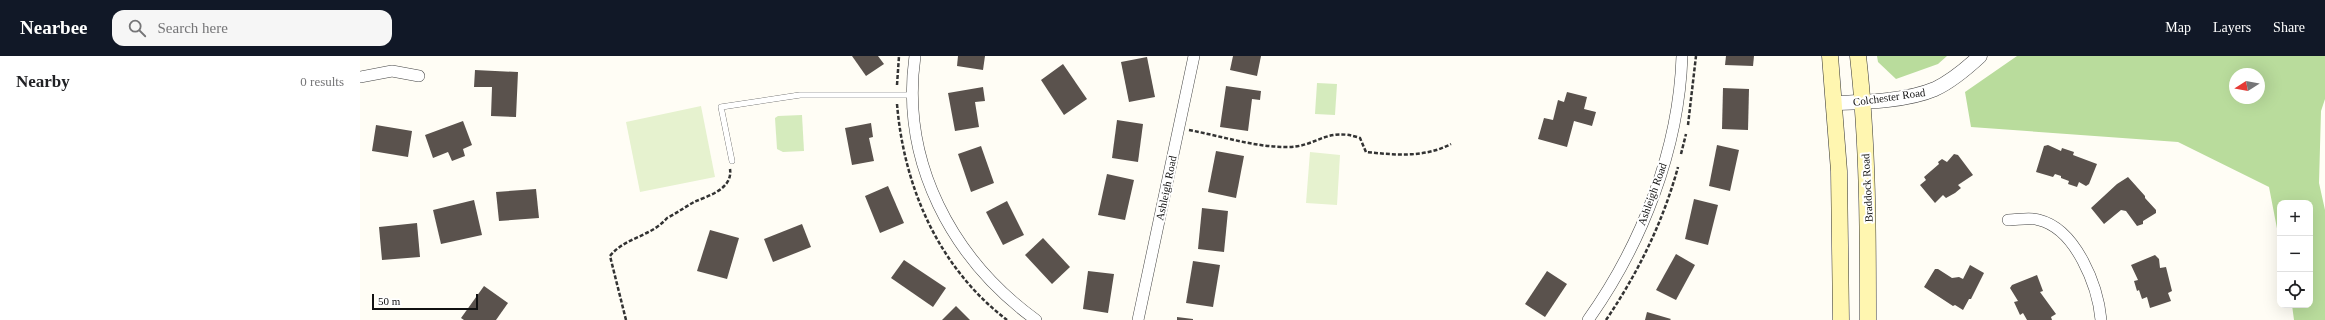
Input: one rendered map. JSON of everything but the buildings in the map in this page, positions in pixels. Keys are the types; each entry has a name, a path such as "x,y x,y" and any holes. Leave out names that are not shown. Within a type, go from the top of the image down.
{"main road":[{"path":"1830,56 1835,103 1841,230 1841,320"},
{"name":"Braddock Road","path":"1858,56 1863,102 1868,226 1868,320"}],"street":[{"path":"916,56 913,95 918,142 929,184 942,213 966,252 990,282 1036,320"},
{"name":"Ashleigh Road","path":"1138,320 1194,56"},
{"name":"Ashleigh Road","path":"1588,320 1620,270 1654,194 1672,130 1682,56"},
{"name":"Colchester Road","path":"1835,103 1863,102 1893,98 1936,88 1952,80 1980,56"},
{"path":"360,78 392,71 419,76"},
{"path":"2008,220 2040,220 2059,230 2087,270 2097,296 2101,320"}],"lane":[{"path":"732,161 721,107 800,95 913,95"}],"path":[{"path":"1179,128 1271,146 1288,147 1307,143 1331,134 1348,134 1360,138 1366,152 1404,155 1436,152 1451,144"},
{"path":"626,320 610,256 624,243 643,236 662,224 667,218 717,191 728,183 732,161"}],"green space":[{"path":"1877,56 1947,56 1938,64 1896,79 1878,62"},
{"path":"2017,56 2325,56 2325,99 2321,111 2319,183 2325,210 2325,320 2294,320 2292,308 2313,308 2313,200 2277,200 2277,228 2269,187 2178,142 1971,127 1965,92"},
{"path":"1317,83 1337,84 1335,115 1315,114"},
{"path":"701,106 715,177 640,192 626,122"},
{"path":"802,115 804,151 783,152 777,149 775,118 778,116"},
{"path":"1310,152 1340,155 1337,205 1306,203"}]}
